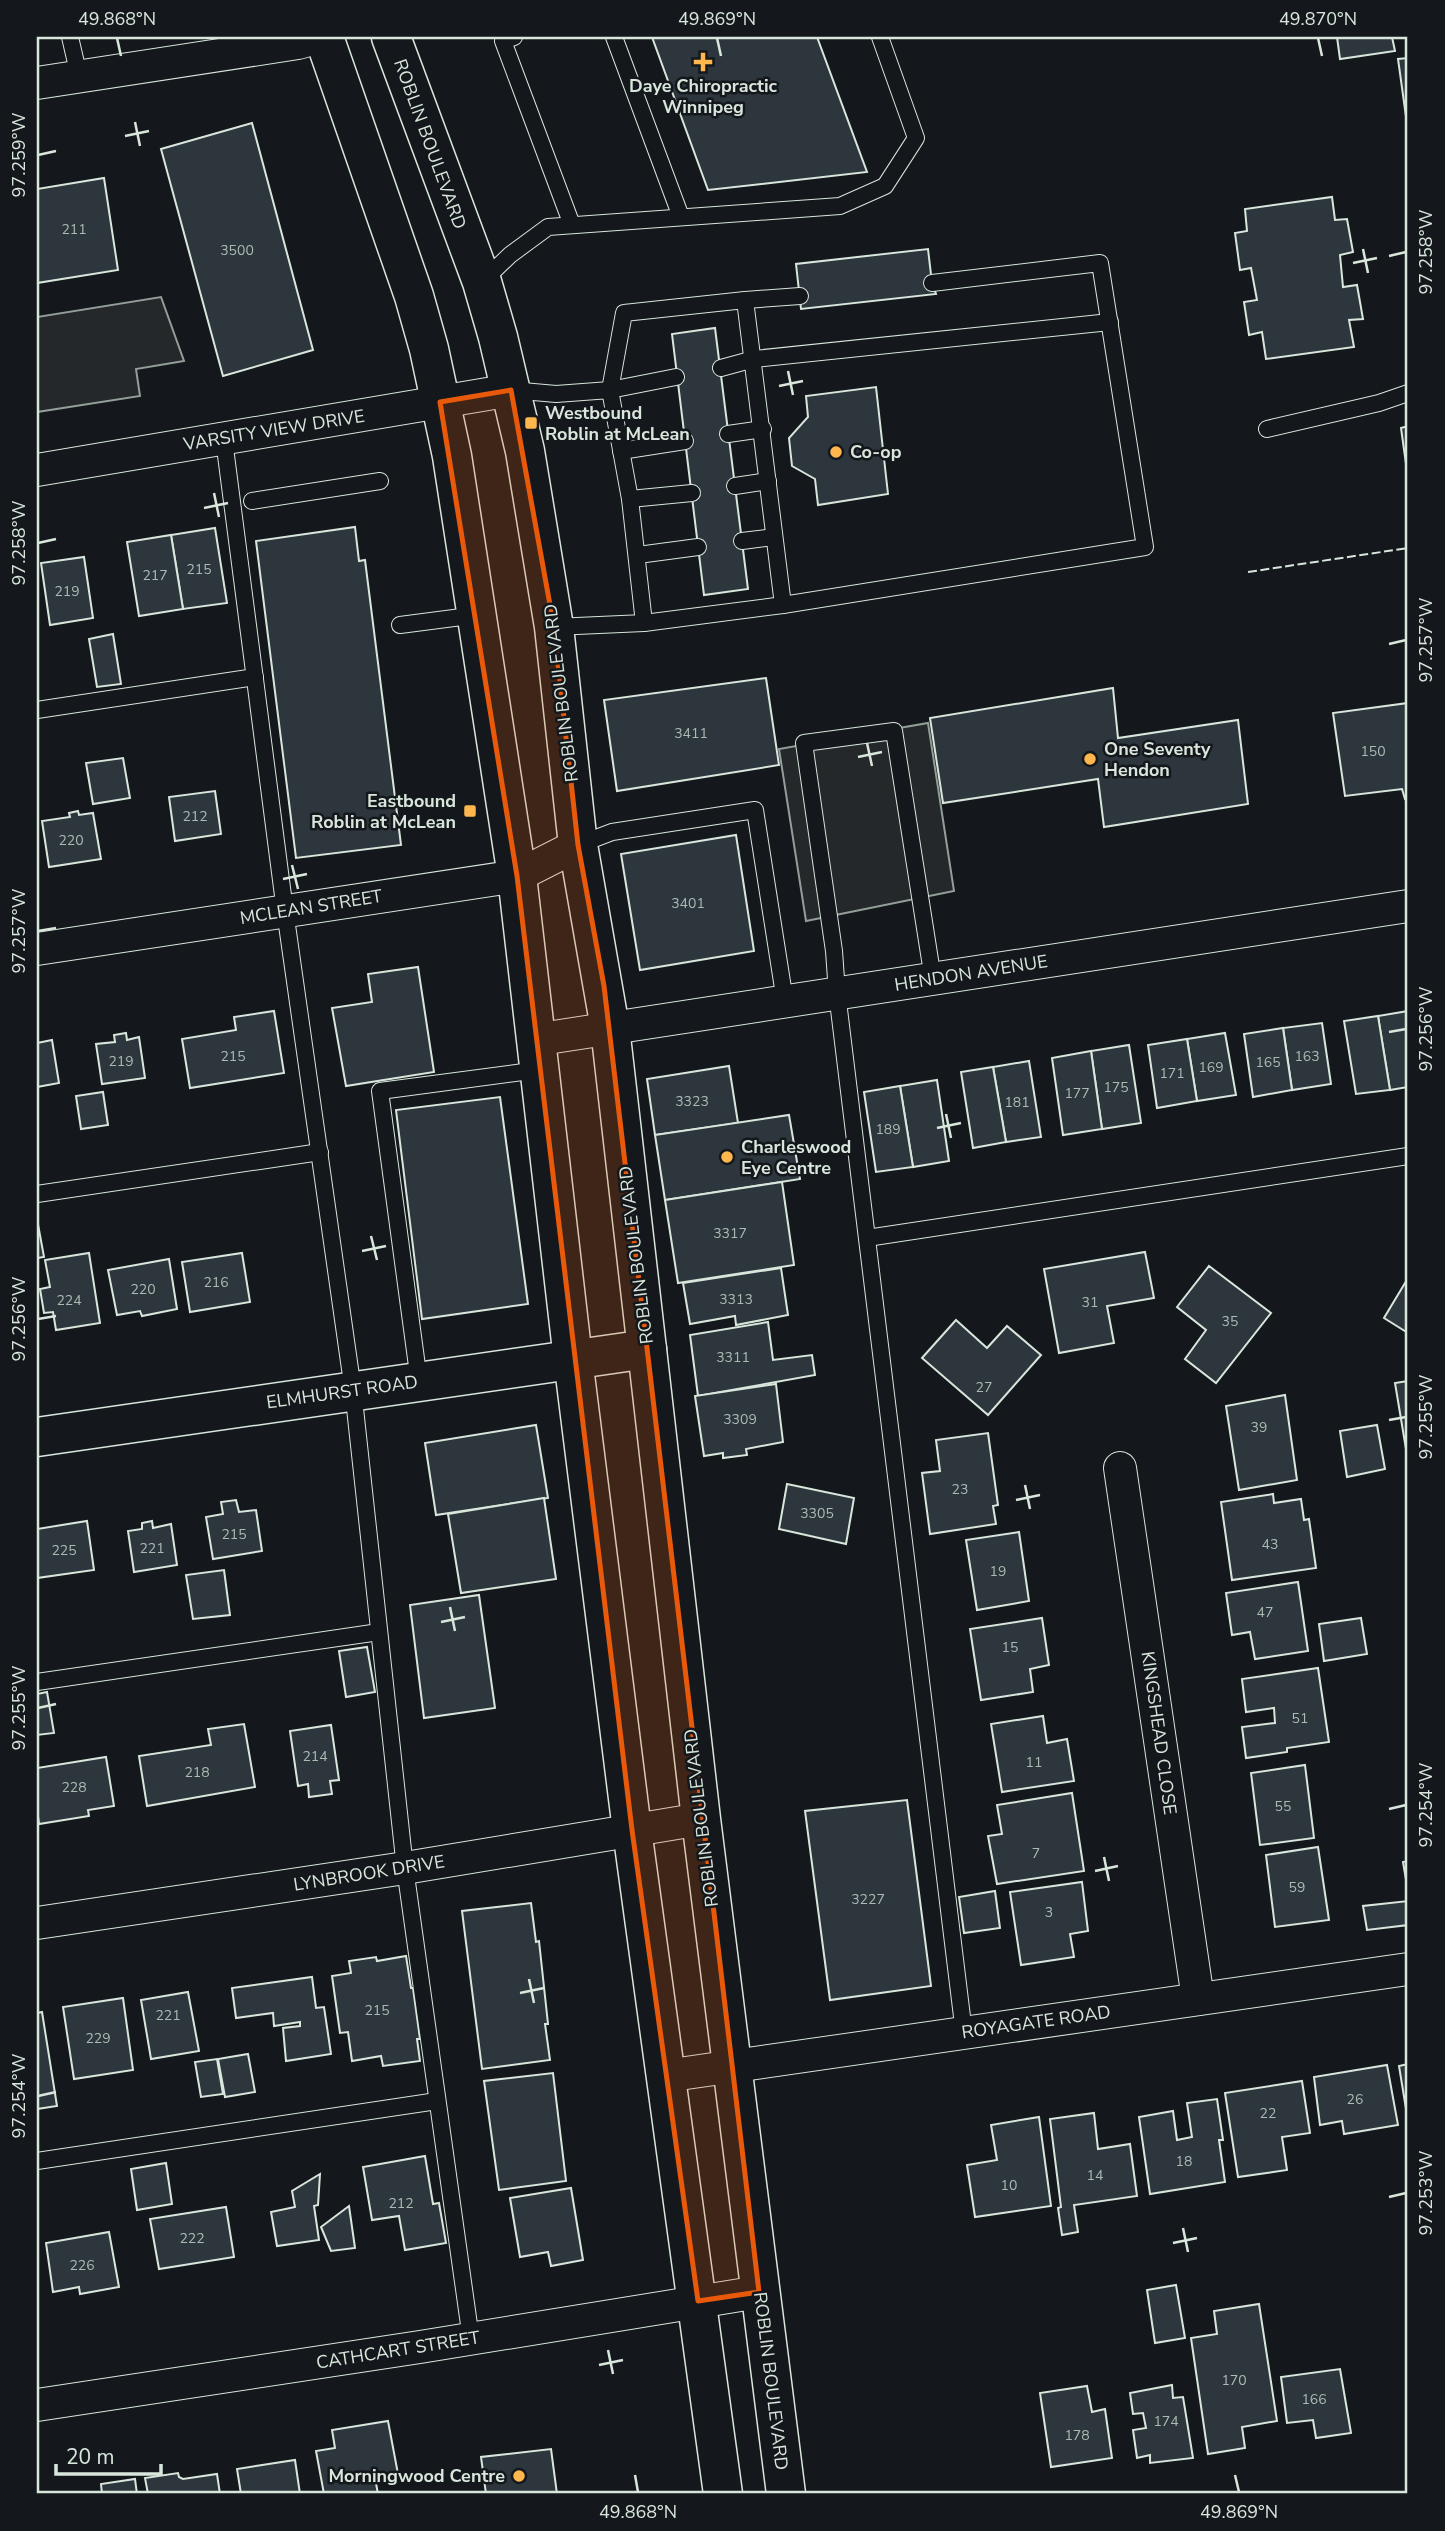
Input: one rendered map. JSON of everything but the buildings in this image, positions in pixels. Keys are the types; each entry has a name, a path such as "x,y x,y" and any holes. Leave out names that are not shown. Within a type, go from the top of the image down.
{"main road":[{"path":"322,37 414,296 453,456 517,876 536,1055 632,1830 723,2494"},
{"name":"ROBLIN BOULEVARD","path":"391,37 482,282 525,451 554,627 579,845 610,1028 701,1819 786,2494"},
{"name":"ELMHURST ROAD","path":"37,1437 647,1349"}],"street":[{"path":"37,83 322,37"},
{"name":"VARSITY VIEW DRIVE","path":"37,471 511,390"},
{"name":"MCLEAN STREET","path":"37,949 517,876 579,845"},
{"name":"HENDON AVENUE","path":"536,1055 610,1028 1408,906"},
{"name":"KINGSHEAD CLOSE","path":"1120,1468 1198,1999"},
{"name":"LYNBROOK DRIVE","path":"37,1923 405,1868 701,1819"},
{"name":"ROYAGATE ROAD","path":"665,2076 1408,1969"},
{"name":"CATHCART STREET","path":"37,2406 759,2292"}],"lane":[{"path":"70,37 79,76"},
{"path":"614,37 681,217"},
{"path":"482,282 510,255 548,226 839,206 885,186 916,138 880,37"},
{"path":"506,38 572,225"},
{"path":"554,627 644,623 1145,547 1100,262 932,283"},
{"path":"644,623 631,499 610,390 624,313 800,296"},
{"path":"745,300 783,604"},
{"path":"721,368 754,359 1110,322"},
{"path":"511,390 556,394 610,390 676,377"},
{"path":"1267,429 1379,403 1408,393"},
{"path":"728,434 763,429"},
{"path":"224,440 285,911 353,1390 405,1868 471,2339"},
{"path":"621,451 685,441"},
{"path":"252,502 380,481"},
{"path":"735,486 768,481"},
{"path":"631,499 692,493"},
{"path":"742,541 774,537"},
{"path":"638,555 698,547"},
{"path":"400,625 477,615"},
{"path":"37,710 255,677"},
{"path":"933,979 894,731 804,743 834,951 964,2033"},
{"path":"579,845 612,832 755,810 785,1001"},
{"path":"419,1381 380,1091 536,1055"},
{"path":"37,1194 320,1152"},
{"path":"867,1238 1408,1156"},
{"path":"37,1682 379,1632"},
{"path":"37,2161 438,2101"}],"highlighted area":[{"path":"511,390 554,627 578,845 604,986 759,2292 698,2301 632,1830 517,876 440,402"}],"shaded area":[{"path":"161,297 184,361 136,369 140,396 37,412 37,317"},
{"path":"928,723 954,891 806,921 779,749"}],"fence":[{"path":"1248,572 1408,548"}],"place":[{"name":"Daye Chiropractic Winnipeg","path":"703,62"},
{"name":"Westbound Roblin at McLean","path":"531,423"},
{"name":"Co-op","path":"836,452"},
{"name":"One Seventy Hendon","path":"1090,759"},
{"name":"Eastbound Roblin at McLean","path":"470,811"},
{"name":"Charleswood Eye Centre","path":"727,1157"},
{"name":"Morningwood Centre","path":"519,2476"}]}
